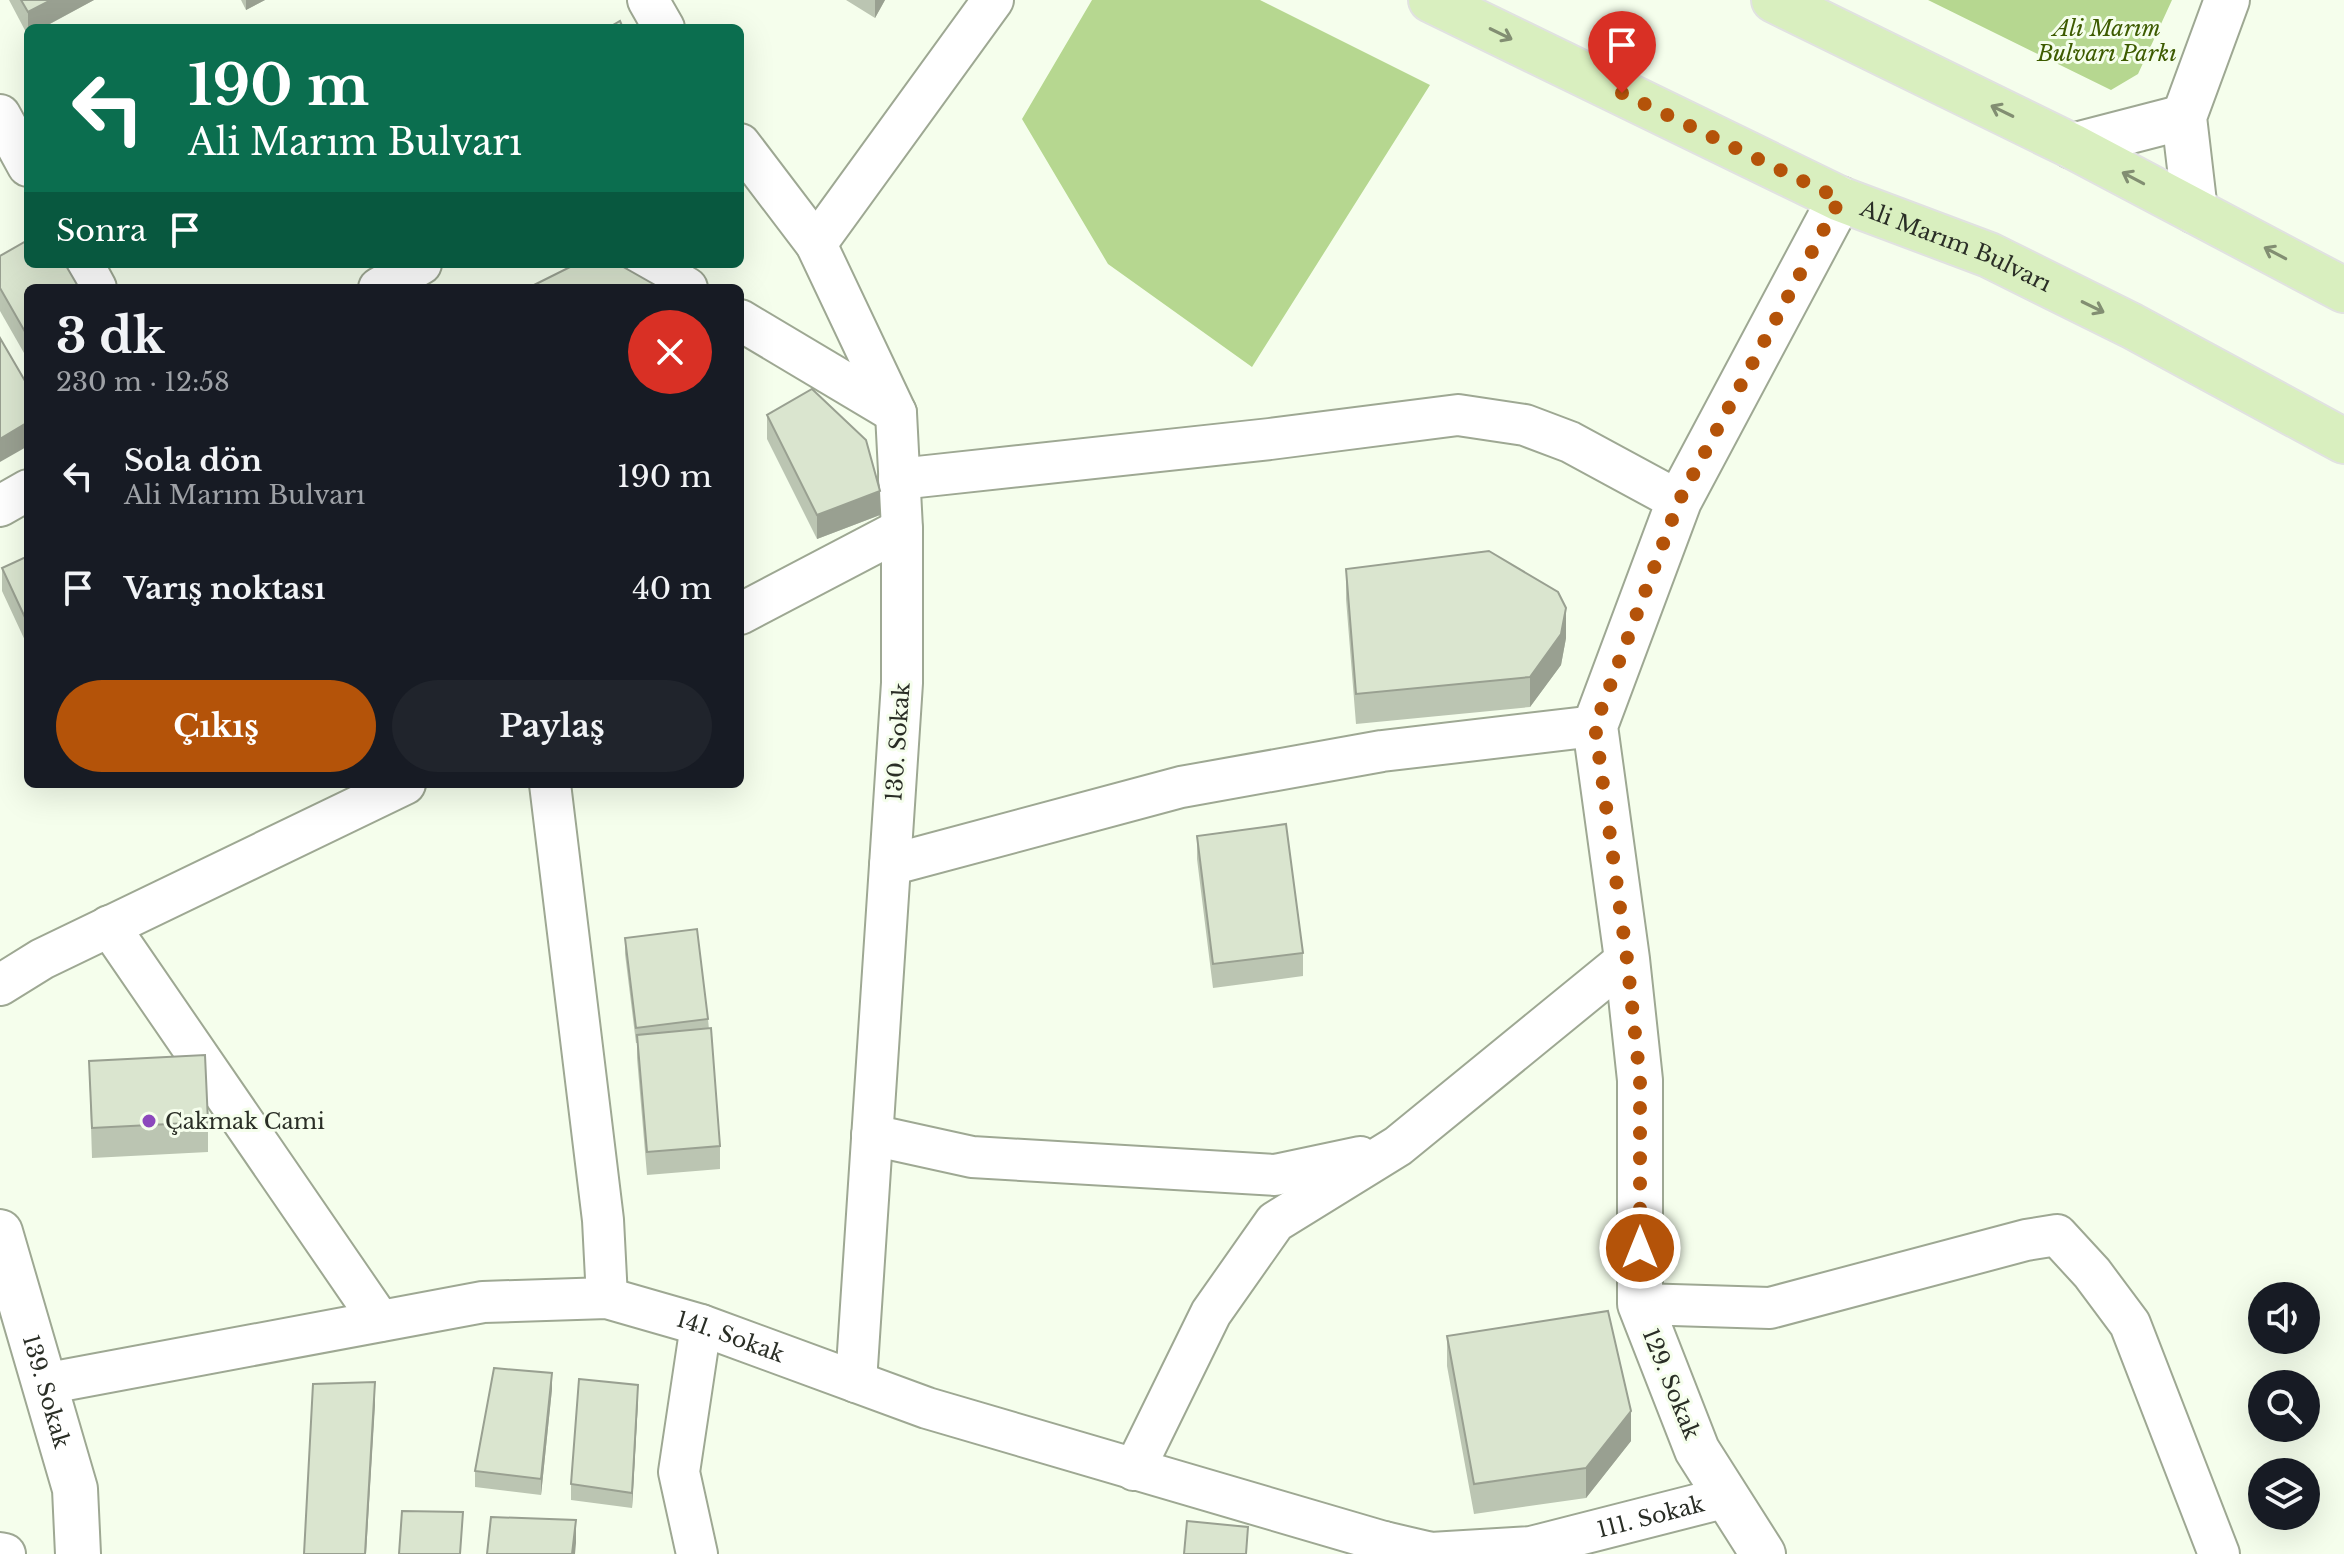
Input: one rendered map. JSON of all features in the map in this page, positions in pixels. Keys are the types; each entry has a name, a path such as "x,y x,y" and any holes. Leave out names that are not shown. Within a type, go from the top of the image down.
{"main road":[{"name":"Ali Marım Bulvarı","path":"1431,0 1840,199 1989,255 2132,326 2344,441"},
{"path":"1774,0 2072,146 2344,290"}],"street":[{"path":"648,0 662,24"},
{"path":"816,244 993,0"},
{"path":"2195,211 2184,117 2227,0"},
{"path":"0,115 24,159"},
{"path":"2072,146 2184,117"},
{"name":"130. Sokak","path":"744,149 816,244 896,413 902,529 902,683 856,1382"},
{"name":"129. Sokak","path":"1763,1554 1697,1450 1640,1304 1640,1080 1595,726 1679,501 1840,199"},
{"path":"386,284 414,268"},
{"path":"654,268 680,284"},
{"path":"744,322 896,413"},
{"path":"899,479 1270,439 1458,415 1525,425 1570,442 1679,501"},
{"path":"0,506 24,492"},
{"path":"744,612 902,529"},
{"path":"890,865 1181,787 1382,751 1595,726"},
{"path":"0,985 42,959 397,788"},
{"path":"550,788 603,1220 607,1298"},
{"path":"109,926 380,1321"},
{"path":"1134,1470 1211,1313 1275,1222 1398,1146 1627,959"},
{"path":"872,1135 972,1157 1275,1175 1340,1163 1398,1146"},
{"name":"139. Sokak","path":"0,1232 75,1489 78,1554"},
{"path":"1640,1304 1770,1308 2026,1240 2057,1235 2092,1273 2130,1324 2219,1554"},
{"name":"141. Sokak","path":"44,1384 483,1302 607,1298 701,1325 927,1408 1385,1548"},
{"path":"697,1554 679,1472 701,1325"},
{"name":"111. Sokak","path":"1385,1548 1431,1553 1531,1547 1727,1497"}],"green space":[{"path":"1092,0 1260,0 1430,85 1252,367 1108,264 1022,119"},
{"name":"Ali Marım Bulvarı Parkı","path":"1928,0 2172,0 2138,74 2111,90"}],"building":[{"path":"21,0 51,0 28,12"},
{"path":"24,242 24,268 67,268 77,284 24,284 24,330 0,288 0,256"},
{"path":"568,268 625,268 653,284 536,284"},
{"path":"0,338 24,379 24,424 0,439"},
{"path":"812,389 866,440 880,491 817,515 767,415"},
{"path":"1489,551 1558,592 1566,608 1561,634 1530,677 1356,694 1346,569"},
{"path":"24,558 24,615 2,568"},
{"path":"1286,824 1303,953 1213,964 1197,836"},
{"path":"697,929 708,1019 636,1028 625,938"},
{"path":"711,1028 720,1146 647,1152 637,1035"},
{"path":"205,1055 208,1122 92,1128 89,1061"},
{"path":"1608,1311 1631,1411 1586,1468 1474,1484 1447,1336"},
{"path":"494,1368 552,1373 541,1479 475,1471"},
{"path":"579,1379 638,1385 632,1493 571,1484"},
{"path":"375,1382 365,1554 304,1554 313,1384"},
{"path":"402,1511 463,1512 460,1554 399,1554"},
{"path":"491,1517 576,1520 572,1554 487,1554"},
{"path":"1187,1521 1248,1527 1246,1554 1184,1554"}],"place":[{"name":"Çakmak Cami","path":"149,1121"}],"route":[{"path":"1622,93 1840,199 1679,501 1595,726 1640,1080 1640,1248"}]}
